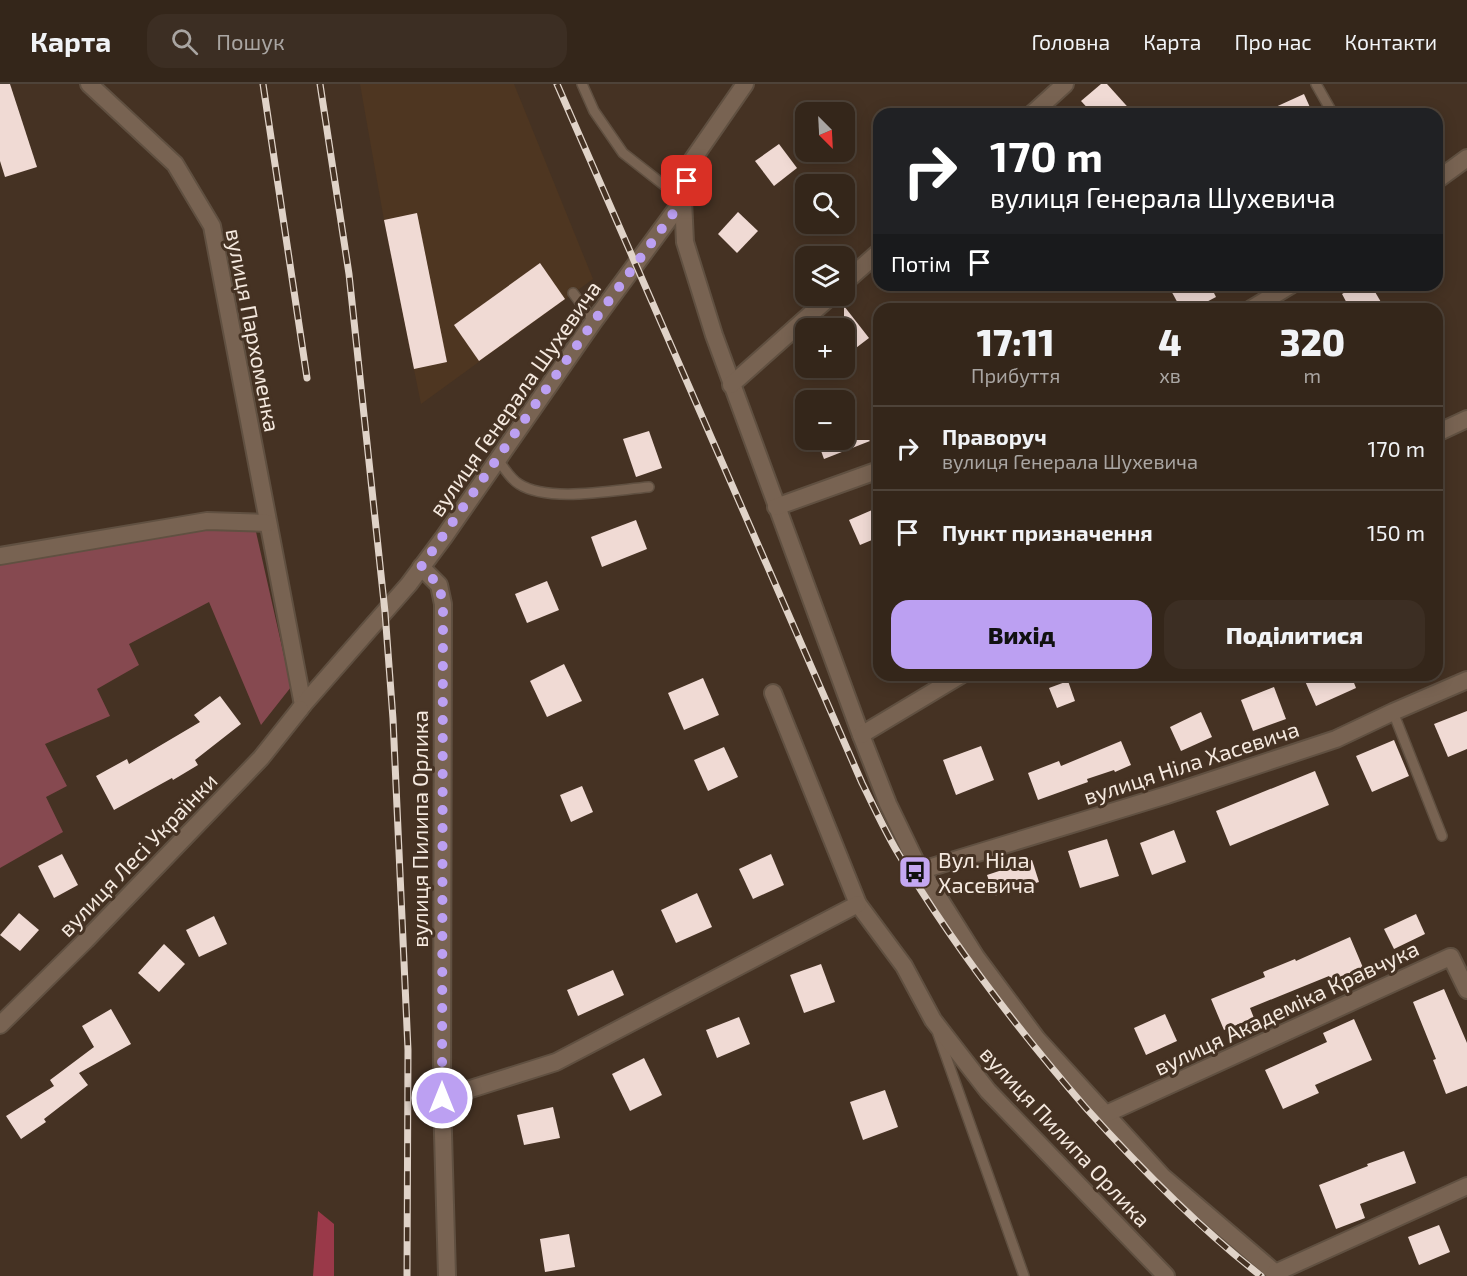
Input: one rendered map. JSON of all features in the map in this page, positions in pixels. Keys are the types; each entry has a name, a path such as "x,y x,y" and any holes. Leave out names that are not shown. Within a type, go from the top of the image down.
{"street":[{"name":"вулиця Пархоменка","path":"89,84 175,164 212,226 301,707"},
{"name":"вулиця Генерала Шухевича","path":"409,584 594,321 683,200 691,162 745,84"},
{"path":"1039,108 1065,84"},
{"path":"1443,176 1467,158"},
{"path":"683,200 685,242 714,335 888,804 915,860 976,957 1037,1039 1162,1176 1277,1274 1467,1186"},
{"path":"855,273 873,257"},
{"path":"1261,303 1281,291"},
{"path":"731,385 820,306"},
{"path":"1443,430 1467,419"},
{"path":"776,507 873,472"},
{"path":"0,556 207,521 268,523"},
{"name":"вулиця Пилипа Орлика","path":"421,567 439,585 443,604 442,1098 447,1276"},
{"name":"вулиця Лесі Українки","path":"0,1025 86,940 261,758 301,707 409,584"},
{"name":"вулиця Ніла Хасевича","path":"922,870 1167,795 1336,739 1467,680"},
{"path":"861,735 951,681"},
{"name":"вулиця Пилипа Орлика","path":"773,693 858,904 904,966 933,1020 988,1091 1166,1276"},
{"path":"442,1098 556,1062 858,904"},
{"name":"вулиця Академіка Кравчука","path":"1106,1114 1450,957 1467,990"}],"lane":[{"path":"582,84 594,111 623,153 683,200"},
{"path":"1316,84 1330,108"},
{"path":"573,293 594,321"},
{"path":"497,459 517,483 534,491 560,495 649,487"},
{"path":"1393,712 1442,836"},
{"path":"933,1020 1024,1276"}],"shaded area":[{"path":"360,84 514,84 593,279 421,404 384,220"},
{"path":"254,523 291,687 261,725 209,602 129,644 139,665 97,689 110,716 45,744 67,786 46,797 63,832 0,868 0,556"},
{"path":"318,1211 334,1224 334,1276 313,1276"}],"building":[{"path":"0,84 10,84 37,167 5,177 0,161"},
{"path":"1101,84 1107,84 1129,108 1087,108 1081,101"},
{"path":"1304,94 1310,108 1273,108"},
{"path":"779,144 797,168 774,186 755,161"},
{"path":"738,212 758,231 737,253 718,234"},
{"path":"417,213 447,362 414,369 384,220"},
{"path":"540,263 565,299 479,361 454,325"},
{"path":"1171,291 1213,291 1216,297 1204,303 1178,303"},
{"path":"1347,291 1374,291 1382,303 1347,303 1342,294"},
{"path":"844,306 853,318 844,318"},
{"path":"855,320 869,338 855,349"},
{"path":"649,431 662,468 636,477 623,439"},
{"path":"855,440 870,441 855,447"},
{"path":"821,450 847,450 824,459"},
{"path":"873,510 873,540 860,545 849,520"},
{"path":"636,520 647,549 602,567 591,537"},
{"path":"547,581 559,610 527,623 515,594"},
{"path":"564,664 582,701 547,717 530,681"},
{"path":"703,678 719,715 684,730 668,693"},
{"path":"1068,681 1075,701 1057,708 1049,688"},
{"path":"1305,681 1353,681 1356,688 1316,706"},
{"path":"1274,687 1286,719 1253,731 1241,700"},
{"path":"220,696 241,724 195,760 198,765 114,810 96,776 127,759 129,764 200,722 194,715"},
{"path":"1467,711 1467,749 1448,757 1434,724"},
{"path":"1201,712 1212,737 1181,751 1170,727"},
{"path":"1394,740 1409,776 1372,792 1356,756"},
{"path":"1121,741 1131,765 1115,772 1114,770 1087,779 1088,782 1038,800 1028,773 1059,761 1061,766"},
{"path":"981,746 994,780 956,795 943,760"},
{"path":"724,747 738,777 708,791 694,760"},
{"path":"1315,771 1329,805 1230,846 1216,811"},
{"path":"582,786 593,812 571,822 560,795"},
{"path":"1174,830 1186,862 1152,875 1140,843"},
{"path":"1107,839 1119,876 1080,888 1068,851"},
{"path":"62,854 78,885 54,898 38,866"},
{"path":"771,854 784,885 753,899 739,869"},
{"path":"1032,860 1039,882 994,896 987,875"},
{"path":"697,893 712,927 676,943 661,910"},
{"path":"19,913 39,930 20,951 0,935"},
{"path":"1416,914 1425,934 1394,949 1384,929"},
{"path":"214,916 227,944 199,957 186,930"},
{"path":"1350,937 1364,970 1332,983 1329,976 1250,1008 1254,1018 1224,1030 1211,999 1265,977 1263,972 1295,959 1296,961"},
{"path":"164,944 185,964 159,992 138,973"},
{"path":"821,964 835,1002 804,1013 790,975"},
{"path":"613,970 624,995 578,1016 567,990"},
{"path":"1444,989 1467,1043 1467,1086 1446,1094 1433,1060 1436,1059 1413,1002"},
{"path":"111,1009 131,1044 79,1073 88,1085 44,1119 46,1122 21,1139 6,1116 54,1086 50,1080 94,1047 82,1026"},
{"path":"1165,1014 1177,1041 1146,1055 1134,1028"},
{"path":"739,1017 750,1044 717,1058 706,1030"},
{"path":"1354,1019 1372,1060 1315,1085 1319,1093 1283,1109 1265,1070 1327,1042 1323,1033"},
{"path":"644,1058 662,1095 630,1111 612,1074"},
{"path":"885,1090 898,1127 863,1140 850,1102"},
{"path":"553,1107 560,1138 524,1145 517,1115"},
{"path":"1404,1151 1416,1183 1360,1204 1365,1218 1336,1229 1319,1185"},
{"path":"1439,1225 1450,1252 1419,1265 1408,1237"},
{"path":"569,1234 575,1267 545,1272 540,1239"}],"railway":[{"path":"263,84 307,378"},
{"path":"320,84 349,274 385,612 393,719 408,1050 407,1276"},
{"path":"557,84 862,783 895,848 938,916 984,982 1085,1107 1169,1195 1261,1276"}],"place":[{"name":"Вул. Ніла Хасевича","path":"915,872"}],"route":[{"path":"442,1098 443,604 439,585 421,567 594,321 683,200 687,181"}]}
